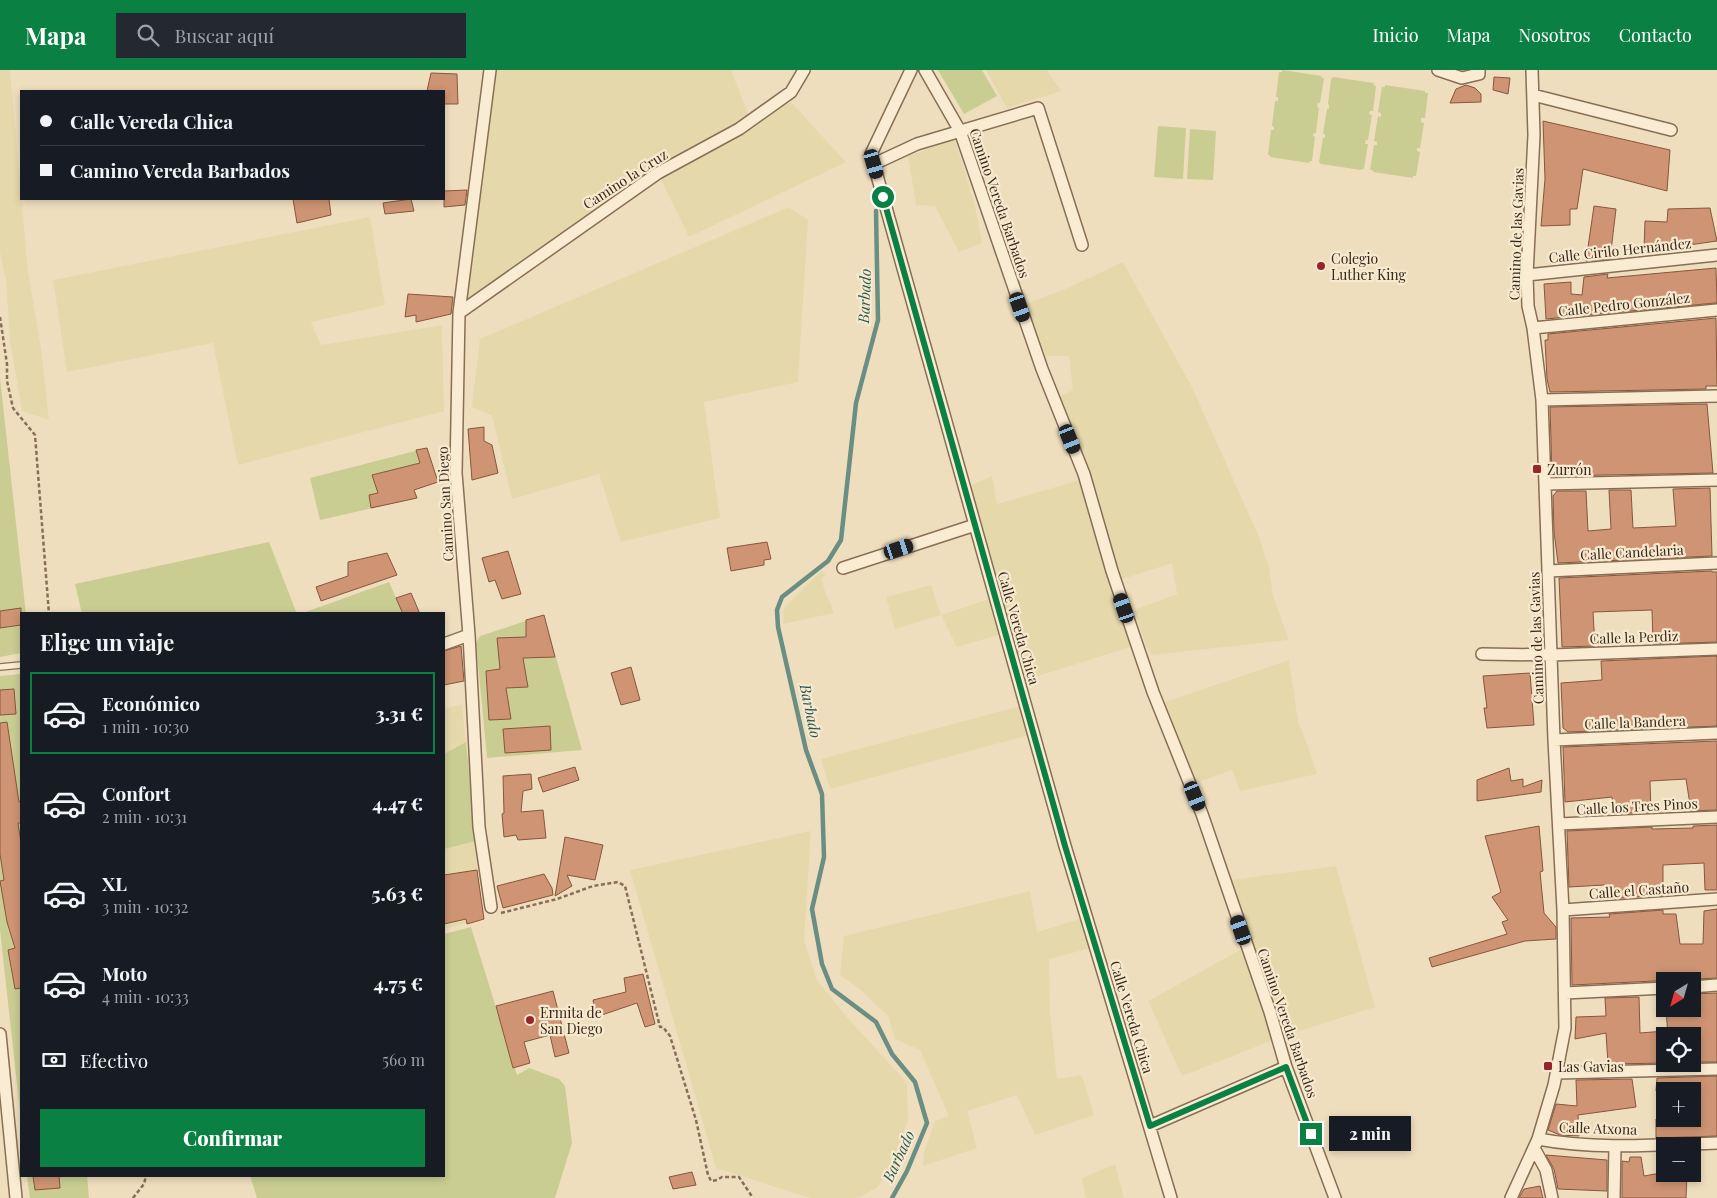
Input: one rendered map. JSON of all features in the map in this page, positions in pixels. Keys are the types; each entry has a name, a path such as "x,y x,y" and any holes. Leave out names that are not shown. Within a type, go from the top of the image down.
{"street":[{"name":"Camino San Diego","path":"490,70 459,313 456,473 469,635 479,827 491,907"},
{"name":"Calle Vereda Chica","path":"911,70 871,154 1065,846 1171,1198"},
{"name":"Camino Vereda Barbados","path":"926,70 960,131 1042,369 1084,474 1112,572 1153,692 1202,814 1270,1012 1286,1067 1335,1198"},
{"path":"1438,70 1462,78 1479,74 1479,70"},
{"name":"Camino de las Gavias","path":"1512,1198 1536,1143 1557,1073 1565,1028 1563,910 1554,740 1542,400 1533,328 1528,306 1527,275 1534,135 1532,70"},
{"name":"Camino la Cruz","path":"459,313 658,173 740,129 791,92 799,73"},
{"path":"1533,95 1671,130"},
{"path":"874,164 917,144 1038,108 1082,245"},
{"name":"Calle Cirilo Hernández","path":"1527,275 1717,254"},
{"name":"Calle Pedro González","path":"1533,328 1717,310"},
{"path":"1542,400 1717,396"},
{"path":"1546,484 1717,480"},
{"path":"843,568 975,525"},
{"name":"Calle Candelaria","path":"1548,571 1717,563"},
{"path":"445,644 469,635"},
{"name":"Calle la Perdiz","path":"1482,654 1552,655 1717,649"},
{"name":"Calle la Bandera","path":"1554,740 1717,733"},
{"name":"Calle los Tres Pinos","path":"1559,824 1717,817"},
{"name":"Calle el Castaño","path":"1563,910 1717,899"},
{"path":"1701,986 1717,985"},
{"path":"1565,993 1656,988"},
{"path":"0,1034 16,1198"},
{"path":"1150,1126 1286,1067"},
{"path":"1557,1073 1717,1069"},
{"path":"1536,1143 1546,1170 1552,1198"},
{"name":"Calle Atxona","path":"1536,1143 1615,1146 1717,1143"},
{"path":"1614,1198 1615,1146"}],"lane":[{"path":"0,667 20,665"}],"path":[{"path":"0,317 6,356 7,381 14,408 35,435 49,612"},
{"path":"491,907 500,913 556,899 593,886 618,882 625,886 660,1027 663,1027 670,1036 696,1120 708,1174 711,1181 722,1177 739,1177 753,1198"},
{"path":"133,1198 144,1184 146,1177"}],"shaded area":[{"path":"0,70 10,70 20,200 22,200 28,272 41,348 49,420 22,411 10,341 6,281 0,252"},
{"path":"490,70 731,70 751,121 744,127 791,102 846,162 689,237 658,174 459,313"},
{"path":"986,70 1047,70 1061,91 1007,108"},
{"path":"955,139 975,206 982,243 959,252 935,206 916,205 908,156"},
{"path":"789,207 808,220 798,382 704,402 720,518 621,542 599,474 512,499 492,416 472,407 480,339"},
{"path":"370,217 385,305 311,322 321,345 442,325 444,411 238,465 213,343 67,372 53,280"},
{"path":"1123,262 1192,387 1259,537 1269,567 1273,596 1289,640 1151,655 1147,648 1134,610 1177,594 1172,563 1120,580 1095,489 1072,426 1059,397 1073,390 1069,356 1046,356 1026,304 1063,290"},
{"path":"992,476 997,504 1080,480 1105,569 1137,645 1025,680 970,486"},
{"path":"822,570 826,575 822,578 824,589 834,613 783,624 784,608"},
{"path":"931,585 941,615 895,629 886,597"},
{"path":"995,597 1005,633 957,647 941,615"},
{"path":"1289,660 1298,721 1317,774 1240,791 1232,770 1196,783 1165,702"},
{"path":"462,704 466,742 445,753 445,709"},
{"path":"1025,705 1033,734 830,789 821,759"},
{"path":"811,831 804,940 817,980 847,1017 907,1083 908,1120 891,1167 878,1187 858,1198 810,1198 716,1168 630,870"},
{"path":"476,841 477,870 484,919 445,929 445,849"},
{"path":"1336,866 1375,1007 1278,1038 1182,1076 1148,1001 1247,946 1224,881"},
{"path":"1030,891 1037,932 1086,917 1095,947 1049,959 1050,1012 1057,1079 1082,1075 1094,1115 1035,1135 1017,1095 967,1111 977,1148 923,1166 924,1153 935,1121 949,1116 920,1050 895,1039 888,1016 862,991 840,975 844,936"},
{"path":"1115,1164 1124,1198 1086,1198 1082,1178"}],"green space":[{"path":"938,70 982,70 997,96 964,114"},
{"path":"1282,70 1322,76 1321,78 1324,78 1320,103 1318,103 1317,107 1319,108 1316,133 1313,136 1315,137 1312,161 1309,163 1270,157 1268,155 1271,130 1274,130 1272,126 1275,101 1278,101 1278,97 1276,97 1279,72 1282,72"},
{"path":"1333,77 1374,83 1373,85 1376,86 1373,111 1370,111 1369,114 1372,115 1368,140 1366,140 1365,144 1368,144 1364,169 1361,170 1321,164 1319,162 1323,138 1325,138 1325,134 1323,134 1327,109 1329,109 1331,79"},
{"path":"1385,85 1428,93 1425,118 1421,118 1421,122 1424,123 1420,148 1417,148 1417,151 1420,152 1416,176 1413,176 1413,178 1370,170 1374,145 1377,145 1377,142 1374,141 1378,116 1381,117 1381,113 1378,112 1382,87 1385,87"},
{"path":"1158,126 1186,128 1183,179 1154,177"},
{"path":"1190,129 1216,131 1213,180 1187,179"},
{"path":"0,378 26,612 20,612 20,653 0,657"},
{"path":"427,448 438,482 414,490 417,498 320,520 310,478"},
{"path":"269,542 296,612 82,612 75,584"},
{"path":"389,582 402,612 306,612"},
{"path":"544,615 582,750 487,758 476,643 480,636"},
{"path":"20,674 20,1112 0,930 0,676"},
{"path":"466,742 476,841 445,849 445,753"},
{"path":"471,927 517,1075 529,1068 559,1079 565,1086 572,1143 555,1198 257,1198 250,1177 445,1177 445,934"},
{"path":"27,1177 87,1177 89,1198 30,1198"}],"building":[{"path":"431,73 457,74 458,104 445,104 445,90 427,90"},
{"path":"1494,77 1510,78 1508,94 1493,90"},
{"path":"1466,85 1475,88 1481,94 1481,102 1450,103 1456,89"},
{"path":"1543,121 1670,150 1667,191 1583,169 1577,209 1570,209 1570,225 1541,226 1545,179"},
{"path":"467,190 465,205 444,207 445,191"},
{"path":"293,200 329,200 331,215 297,223"},
{"path":"411,200 414,211 385,214 383,203"},
{"path":"1594,206 1616,209 1610,259 1586,261"},
{"path":"1710,208 1717,241 1668,248 1663,253 1644,251 1645,221 1667,222 1668,209"},
{"path":"1716,268 1717,302 1715,303 1546,319 1544,284 1571,282 1571,294 1582,295 1584,277 1608,274 1607,278"},
{"path":"408,294 453,297 451,314 416,322 416,315 405,317"},
{"path":"1716,318 1717,386 1706,386 1706,389 1550,392 1547,379 1545,340 1548,340 1548,334"},
{"path":"1707,404 1713,473 1552,476 1550,407"},
{"path":"484,427 484,441 492,445 498,473 472,480 468,429"},
{"path":"427,448 438,482 414,490 417,498 371,508 369,495 378,493 372,475 420,463 416,450"},
{"path":"1710,488 1712,556 1558,563 1554,532 1553,496 1557,491 1586,491 1588,531 1611,529 1609,490 1631,490 1633,528 1676,526 1673,489"},
{"path":"767,542 771,559 764,560 764,565 731,571 727,548"},
{"path":"508,551 521,594 502,599 495,580 489,582 482,558"},
{"path":"387,553 397,575 321,601 316,587 348,576 348,562"},
{"path":"1717,572 1717,642 1653,644 1652,610 1593,612 1595,646 1562,647 1559,578"},
{"path":"411,593 419,612 402,612 396,598"},
{"path":"21,608 20,625 0,628 0,611"},
{"path":"544,615 555,657 523,658 528,687 506,688 511,719 489,720 486,671 500,669 497,638 526,637 526,620"},
{"path":"461,646 464,681 445,685 445,651"},
{"path":"1717,656 1717,726 1568,732 1563,728 1561,683 1602,680 1601,661"},
{"path":"631,667 640,700 621,705 611,673"},
{"path":"1530,673 1534,725 1487,728 1484,708 1487,708 1483,676"},
{"path":"14,689 16,714 0,715 0,690"},
{"path":"7,722 20,802 20,823 18,823 20,836 20,988 15,989 8,950 15,948 7,922 0,881 4,880 0,854 0,723"},
{"path":"550,726 551,750 505,753 503,729"},
{"path":"1717,741 1717,810 1691,811 1686,779 1650,781 1651,812 1614,814 1612,797 1565,802 1563,747"},
{"path":"575,767 579,780 543,792 538,778"},
{"path":"1509,768 1511,781 1523,779 1523,787 1542,780 1541,792 1477,801 1477,780"},
{"path":"531,774 532,789 523,791 521,812 543,810 546,838 518,840 516,835 504,837 502,814 504,813 503,776"},
{"path":"1717,825 1717,890 1705,890 1704,863 1663,865 1663,895 1607,899 1604,885 1569,887 1567,831 1652,827 1652,829 1693,828 1693,826"},
{"path":"1539,826 1543,871 1540,872 1544,913 1556,927 1556,939 1525,941 1432,967 1429,958 1507,934 1502,922 1508,920 1492,897 1501,892 1485,836"},
{"path":"565,837 603,845 595,880 567,875 572,886 555,896"},
{"path":"477,870 484,919 467,924 466,919 445,924 445,875"},
{"path":"544,874 552,888 553,895 503,908 497,886"},
{"path":"1717,909 1717,978 1701,979 1701,972 1656,972 1656,981 1572,985 1571,918 1610,917 1609,914 1663,910 1663,914 1676,914 1680,944 1703,944 1704,911"},
{"path":"643,974 655,1024 645,1027 637,1003 596,1017 593,1000 626,992 624,978"},
{"name":"Ermita de San Diego","path":"553,991 569,1053 555,1057 550,1035 524,1042 530,1063 513,1068 496,1006"},
{"path":"1717,993 1717,1062 1701,1062 1701,1027 1667,1027 1667,1018 1701,1018 1701,994"},
{"path":"1639,997 1640,1033 1656,1032 1656,1063 1608,1064 1606,1033 1575,1039 1576,1017 1606,1016 1605,998"},
{"path":"1717,1076 1717,1136 1656,1137 1656,1127 1701,1127 1701,1082 1657,1082 1657,1078"},
{"path":"1632,1079 1636,1107 1578,1115 1579,1136 1560,1135 1548,1130 1556,1104 1577,1106 1576,1080"},
{"path":"1546,1155 1607,1160 1607,1191 1558,1189 1554,1169"},
{"path":"1630,1157 1641,1157 1644,1176 1656,1174 1656,1182 1687,1182 1686,1198 1622,1198 1622,1161 1629,1162"},
{"path":"692,1172 696,1185 673,1189 669,1177"},
{"path":"33,1177 59,1177 60,1188 35,1190"},
{"path":"1540,1186 1543,1198 1519,1198 1524,1189"}],"waterway":[{"name":"Barbado","path":"876,211 878,320 856,403 841,540 828,561 782,597 777,610 778,627 806,750 822,794 824,857 812,909 822,964 832,989 876,1022 892,1054 915,1082 927,1123 907,1171 892,1198"}],"place":[{"name":"Colegio Luther King","path":"1321,266"},
{"name":"Zurrón","path":"1537,469"},
{"name":"Ermita de San Diego","path":"530,1020"},
{"name":"Las Gavias","path":"1548,1066"}],"route":[{"path":"883,197 1065,846 1150,1126 1286,1067 1311,1134"}]}
